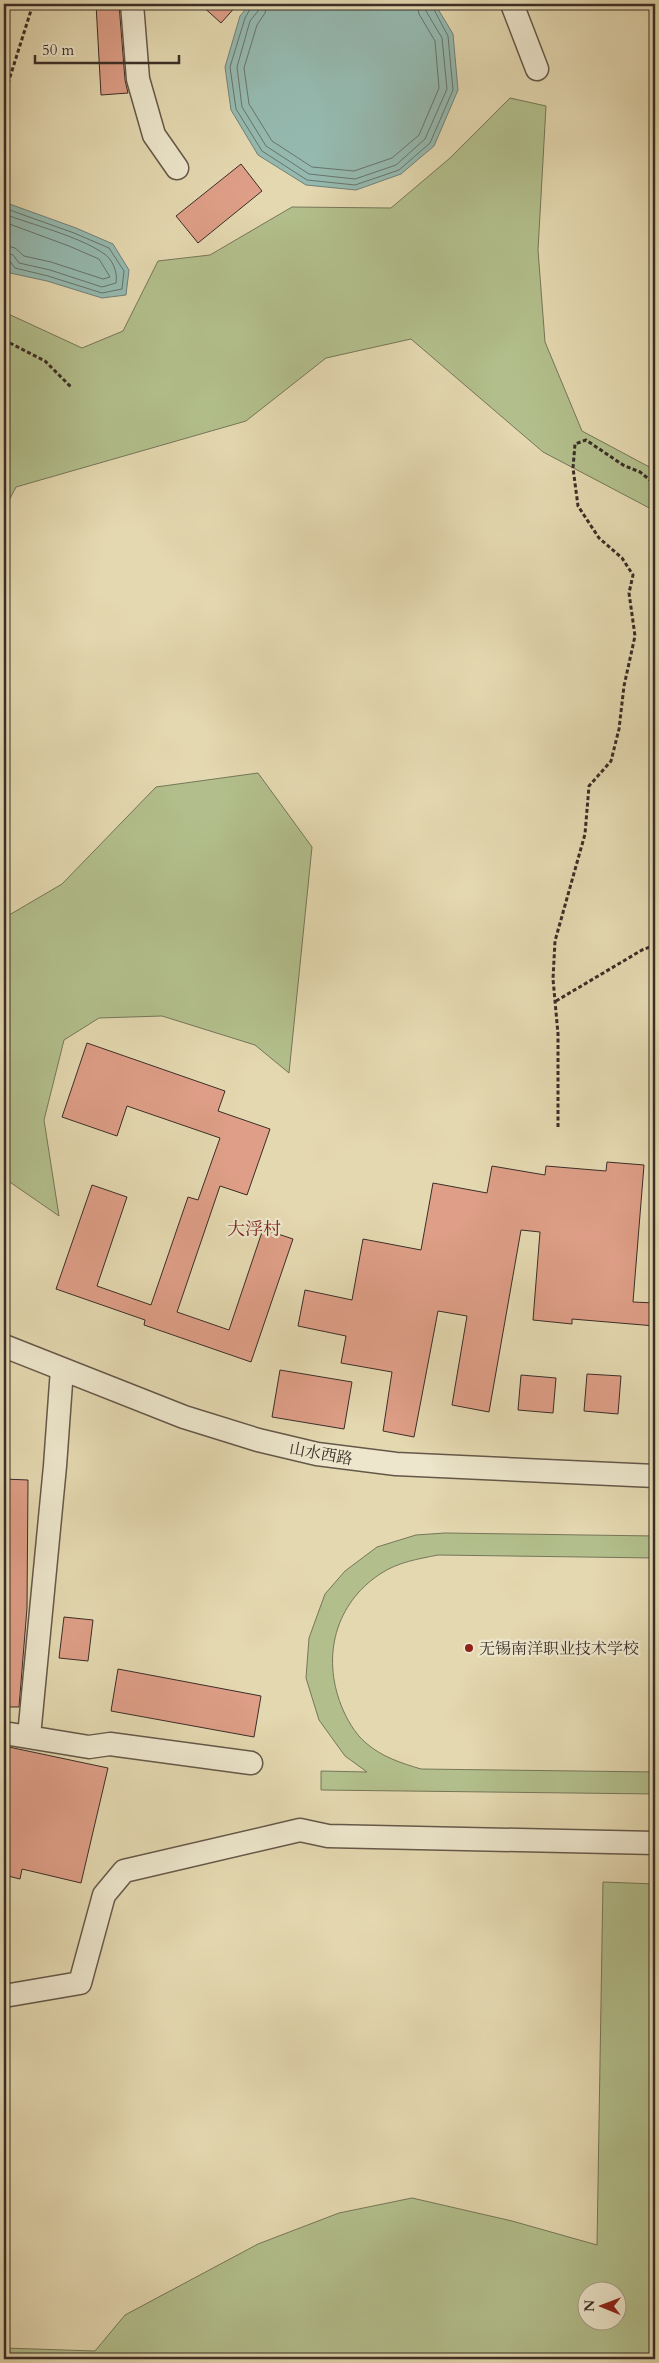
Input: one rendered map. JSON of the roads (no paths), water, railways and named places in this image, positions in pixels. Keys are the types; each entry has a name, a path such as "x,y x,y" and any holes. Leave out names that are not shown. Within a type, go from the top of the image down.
{"street":[{"path":"132,4 138,79 154,135 177,168"},
{"path":"512,4 536,69"},
{"name":"山水西路","path":"4,1346 184,1417 258,1440 317,1454 396,1464 655,1476"},
{"path":"29,1736 55,1466 62,1369"},
{"path":"4,1733 89,1747 110,1744 251,1763"},
{"path":"4,1996 80,1983 104,1895 124,1871 300,1830 328,1836 655,1843"}],"water":[{"path":"250,4 435,4 453,34 458,90 434,146 401,174 356,190 306,185 258,155 231,110 225,67 240,16"},
{"path":"4,202 76,228 113,244 129,270 126,295 102,298 47,281 10,273 4,260"}],"place":[{"name":"无锡南洋职业技术学校","path":"469,1648"}],"district":[{"name":"大浮村","path":"254,1229"}]}
